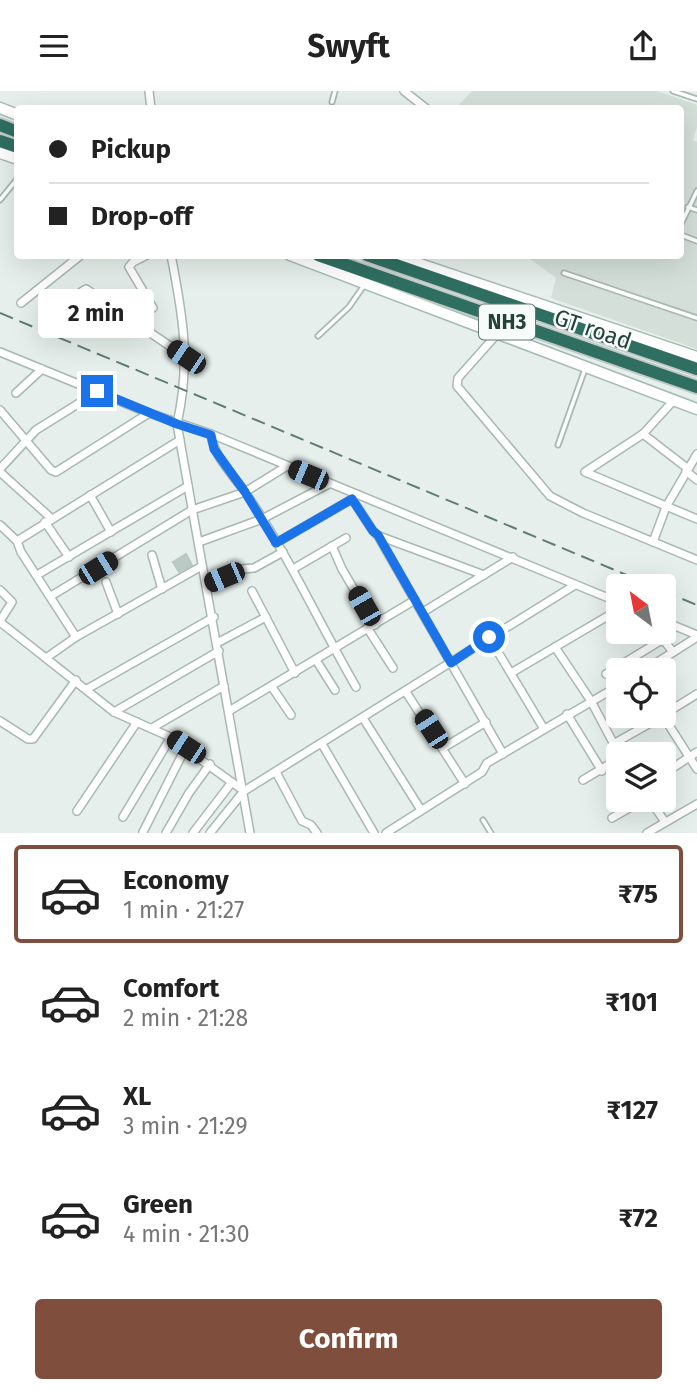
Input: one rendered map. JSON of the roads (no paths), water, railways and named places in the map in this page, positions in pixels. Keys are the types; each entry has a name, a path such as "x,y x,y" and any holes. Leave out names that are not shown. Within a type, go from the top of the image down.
{"highway":[{"name":"GT road","path":"329,259 697,387"},
{"name":"GT road","path":"379,259 697,369"}],"main road":[{"path":"301,259 697,408"},
{"path":"405,259 697,357"}],"street":[{"path":"404,91 422,105"},
{"path":"20,303 76,259"},
{"path":"139,259 130,267 153,308"},
{"path":"172,259 182,313 186,357 184,395 177,424 202,566 214,617 250,833"},
{"path":"69,314 81,292 86,289 186,357"},
{"path":"498,333 456,382 550,496 583,513 697,560"},
{"path":"1,354 211,435 606,597"},
{"path":"16,393 42,369"},
{"path":"69,557 49,521 0,470 44,424 97,391"},
{"path":"674,400 643,434 585,472 697,519"},
{"path":"0,410 51,470 56,472 149,413"},
{"path":"643,434 697,480"},
{"path":"211,435 214,449 283,552 356,687"},
{"path":"17,541 180,440"},
{"path":"653,542 666,507 697,454"},
{"path":"51,596 192,510 245,492 287,466"},
{"path":"199,541 262,519 329,484"},
{"path":"37,575 188,486"},
{"path":"90,495 111,532"},
{"path":"276,543 352,499 378,535 484,575"},
{"path":"0,525 17,541 21,552 76,637"},
{"path":"378,535 503,754"},
{"path":"293,569 346,538"},
{"path":"332,546 393,668"},
{"path":"206,584 242,569 254,568 283,552"},
{"path":"152,555 162,589"},
{"path":"423,613 513,557"},
{"path":"46,658 76,637 202,566"},
{"path":"106,583 118,614"},
{"path":"210,833 244,791 575,585"},
{"path":"0,590 12,602 0,622 114,712 171,737 244,791"},
{"path":"252,591 295,673"},
{"path":"229,711 415,600"},
{"path":"87,689 214,617"},
{"path":"114,712 265,617"},
{"path":"511,673 606,617"},
{"path":"676,627 697,636"},
{"path":"664,658 697,636"},
{"path":"489,637 544,729"},
{"path":"632,658 660,641 665,642 673,652"},
{"path":"555,647 614,742"},
{"path":"316,660 335,690"},
{"path":"0,721 31,740 76,680"},
{"path":"152,728 224,686"},
{"path":"272,687 291,715"},
{"path":"406,692 465,784"},
{"path":"386,833 465,784 482,772 487,763 606,693"},
{"path":"676,708 697,694"},
{"path":"567,714 602,771"},
{"path":"363,718 421,810"},
{"path":"77,811 137,722"},
{"path":"443,748 486,722"},
{"path":"617,742 642,728"},
{"path":"671,728 697,769"},
{"path":"123,817 171,737"},
{"path":"323,744 374,833"},
{"path":"143,832 186,747"},
{"path":"676,766 697,752"},
{"path":"166,833 189,793 210,764"},
{"path":"583,780 606,768"},
{"path":"276,772 302,821 312,825 317,833"},
{"path":"193,833 232,782"},
{"path":"647,833 697,804"},
{"path":"612,818 622,812"},
{"path":"658,812 665,822"}],"lane":[{"path":"332,102 335,91"},
{"path":"673,91 697,99"},
{"path":"0,200 14,183"},
{"path":"684,217 697,191"},
{"path":"688,207 697,210"},
{"path":"564,273 697,318"},
{"path":"318,336 349,307 365,283"},
{"path":"558,445 585,366"},
{"path":"483,820 491,833"}],"railway":[{"path":"0,313 624,574"},
{"path":"676,596 697,605"}]}
